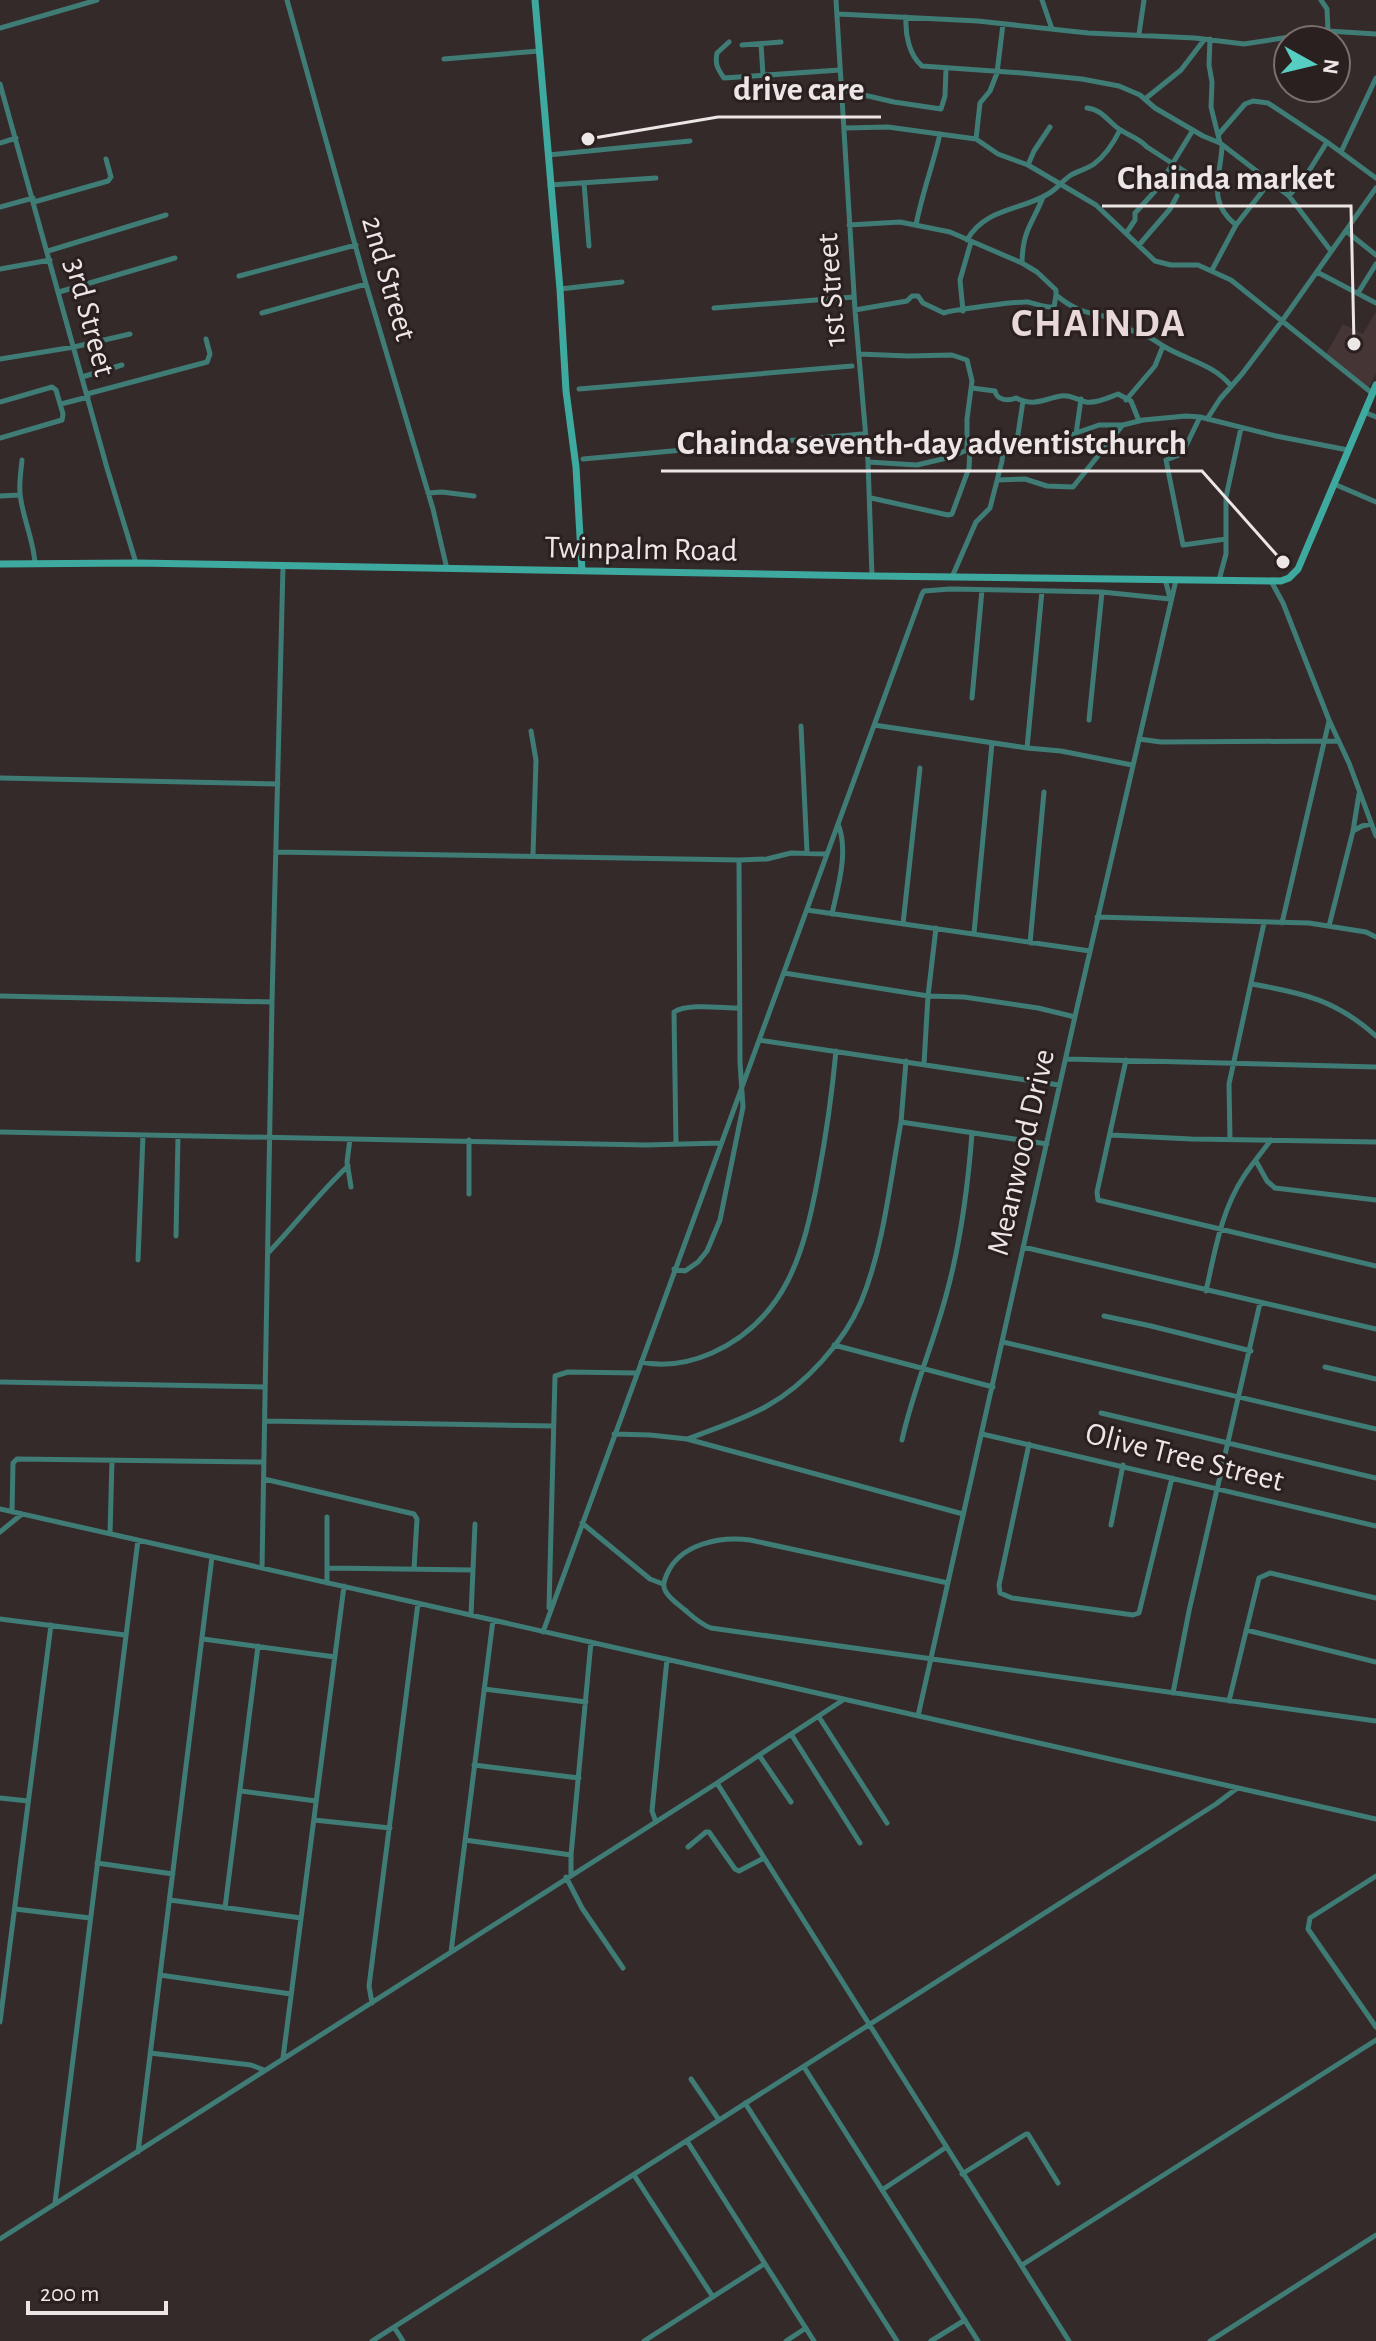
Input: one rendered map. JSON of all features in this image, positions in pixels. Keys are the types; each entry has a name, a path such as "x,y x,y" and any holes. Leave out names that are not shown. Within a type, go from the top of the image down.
{"main road":[{"path":"535,0 566,391 576,467 582,571"},
{"path":"1334,484 1374,389"},
{"name":"Twinpalm Road","path":"0,564 136,563 1281,581 1298,569 1334,484"}],"street":[{"path":"0,28 97,0"},
{"name":"2nd Street","path":"287,0 447,569"},
{"name":"1st Street","path":"836,0 854,297 871,498 872,576"},
{"path":"1042,0 1052,29"},
{"path":"1139,35 1144,0"},
{"path":"1321,0 1327,9 1328,24"},
{"path":"838,14 1251,44 1272,40"},
{"path":"906,17 907,39 917,62 922,66 1092,80 1119,86 1145,99 1193,130 1220,142 1289,196 1331,251"},
{"path":"976,139 980,103 990,91 997,73 1003,24"},
{"path":"1352,32 1376,34"},
{"path":"1145,99 1181,70 1207,39"},
{"path":"1207,39 1213,88 1211,107 1220,142 1216,188 1221,212 1236,225"},
{"path":"729,42 717,53 716,67 724,78 840,70"},
{"path":"742,45 781,42"},
{"path":"761,44 763,75"},
{"path":"444,59 539,51"},
{"path":"842,90 941,109 946,69"},
{"path":"1341,152 1376,78"},
{"name":"3rd Street","path":"0,84 136,563"},
{"path":"1220,142 1245,104 1262,101 1290,116 1376,178"},
{"path":"1087,108 1098,111 1120,130 1216,188"},
{"path":"845,128 888,127 976,139 998,154 1028,165 1096,205 1127,232 1149,257 1163,264 1193,264 1231,280 1374,389"},
{"path":"1028,165 1050,127"},
{"path":"963,311 960,280 969,241 980,223 1051,192 1059,183 1096,163 1107,153 1120,130"},
{"path":"1127,232 1135,220 1135,213 1157,189 1193,130"},
{"path":"916,225 940,133"},
{"path":"0,143 16,138"},
{"path":"547,155 690,141"},
{"path":"1289,196 1327,142"},
{"path":"0,207 108,181 111,177 106,159"},
{"path":"550,185 656,178"},
{"path":"584,183 589,246"},
{"path":"1212,270 1236,225 1269,183"},
{"path":"1226,539 1183,545 1166,460 1182,454 1204,418 1282,321 1376,188"},
{"path":"1022,263 1022,247 1028,225 1043,196"},
{"path":"1139,245 1170,209 1177,196"},
{"path":"48,251 166,215"},
{"path":"849,225 900,222 950,232 1022,263 1056,290 1054,307 1026,302 963,311 948,310 944,313 923,303 918,296 912,296 907,301 855,310"},
{"path":"1346,231 1376,255"},
{"path":"239,276 356,245"},
{"path":"59,292 175,258"},
{"path":"0,269 50,260"},
{"path":"1358,293 1376,264"},
{"path":"1317,272 1376,303"},
{"path":"560,289 622,282"},
{"path":"262,313 366,284"},
{"path":"1056,295 1088,315 1106,317 1128,325 1130,330 1153,337 1163,346 1191,357 1225,377 1231,386"},
{"path":"714,308 854,297"},
{"path":"0,359 130,334"},
{"path":"61,404 207,362 210,354 206,339"},
{"path":"1126,400 1155,366 1163,346"},
{"path":"859,354 952,355 967,360 972,381 967,419 969,468 952,514 871,498"},
{"path":"82,377 122,365"},
{"path":"579,389 852,366"},
{"path":"0,402 52,387 56,390 63,414 62,420 0,438"},
{"path":"972,388 995,391 996,395 1009,401 1016,398 1044,402 1062,395 1087,402 1118,394 1131,401 1139,421"},
{"path":"1076,434 1081,399"},
{"path":"1017,441 1023,401"},
{"path":"1364,412 1376,417"},
{"path":"868,462 917,465 968,450 1017,441 1048,441 1099,425 1123,425 1186,416 1349,450"},
{"path":"998,480 1025,479 1047,486 1073,487 1123,425"},
{"path":"1219,580 1226,554 1226,497 1241,428"},
{"path":"583,459 862,434"},
{"path":"952,577 976,522 990,508 1004,444"},
{"path":"22,460 20,495 35,564"},
{"path":"1334,484 1376,502"},
{"path":"428,493 474,496"},
{"path":"0,496 20,495"},
{"path":"262,1568 283,566"},
{"path":"543,1632 922,594 924,591 950,589 1102,592 1170,599 1165,579"},
{"name":"Meanwood Drive","path":"918,1716 1097,917 1176,580"},
{"path":"1271,581 1283,603 1376,836"},
{"path":"972,698 982,590"},
{"path":"1027,748 1042,591"},
{"path":"1089,720 1102,592"},
{"path":"1282,923 1329,720"},
{"path":"874,725 1061,751 1132,765"},
{"path":"801,726 807,852"},
{"path":"531,731 536,760 533,855"},
{"path":"1139,739 1161,742 1339,741"},
{"path":"974,933 992,743"},
{"path":"903,924 920,768"},
{"path":"0,778 278,784"},
{"path":"1030,943 1044,792"},
{"path":"1329,926 1360,793"},
{"path":"832,914 842,848 838,824"},
{"path":"1353,831 1374,825"},
{"path":"276,852 739,860 807,852 827,854"},
{"path":"674,1269 685,1271 698,1262 715,1234 725,1205 743,1107 739,860"},
{"path":"807,910 1090,951"},
{"path":"1097,917 1329,926 1366,932 1376,937"},
{"path":"1230,1139 1228,1096 1233,1062 1264,923"},
{"path":"924,1064 936,928"},
{"path":"784,973 928,996 964,997 1038,1008 1075,1017"},
{"path":"1252,984 1299,992 1342,1009 1376,1036"},
{"path":"0,996 272,1002"},
{"path":"676,1144 674,1012 687,1007 739,1008"},
{"path":"759,1040 1059,1085"},
{"path":"641,1362 654,1365 678,1363 728,1346 758,1322 779,1297 794,1271 806,1239 828,1126 836,1051"},
{"path":"1066,1059 1376,1067"},
{"path":"1126,1060 1097,1192 1098,1200 1376,1266"},
{"path":"687,1439 768,1406 811,1372 856,1313 881,1232 901,1122 906,1061"},
{"path":"901,1122 1047,1144"},
{"path":"0,1132 721,1143"},
{"path":"902,1440 948,1290 969,1174 972,1133"},
{"path":"138,1260 143,1135"},
{"path":"1111,1135 1376,1142"},
{"path":"176,1236 178,1136"},
{"path":"350,1139 348,1166 351,1187"},
{"path":"469,1140 469,1194"},
{"path":"1206,1291 1219,1230 1244,1176 1271,1140"},
{"path":"1256,1161 1267,1181 1275,1188 1376,1200"},
{"path":"268,1253 325,1187 348,1166"},
{"path":"1023,1247 1376,1329"},
{"path":"1173,1693 1260,1303"},
{"path":"1104,1316 1251,1351"},
{"path":"1003,1342 1376,1429"},
{"path":"834,1345 993,1387"},
{"path":"1325,1367 1376,1379"},
{"path":"549,1614 554,1381 558,1373 636,1373"},
{"path":"0,1382 265,1387"},
{"path":"1101,1413 1376,1478"},
{"path":"265,1421 553,1426"},
{"path":"614,1434 687,1439 963,1514"},
{"name":"Olive Tree Street","path":"982,1434 1376,1526"},
{"path":"1029,1444 999,1585 1000,1593 1012,1598 1133,1615 1139,1613 1172,1478"},
{"path":"12,1512 14,1460 20,1458 264,1462"},
{"path":"110,1534 112,1460"},
{"path":"1111,1525 1123,1465"},
{"path":"264,1479 414,1514 417,1519 414,1569"},
{"path":"0,1509 1376,1819"},
{"path":"0,1532 22,1514"},
{"path":"327,1517 327,1583"},
{"path":"582,1522 650,1579 663,1584"},
{"path":"471,1615 475,1524"},
{"path":"948,1583 750,1540 729,1539 700,1545 679,1557 663,1584 671,1598 711,1628 1376,1721"},
{"path":"55,2204 138,1540"},
{"path":"138,2152 212,1557"},
{"path":"328,1568 473,1570"},
{"path":"1229,1701 1259,1578 1264,1574 1376,1598"},
{"path":"283,2059 344,1586"},
{"path":"372,2003 369,1986 418,1603"},
{"path":"0,1619 125,1635"},
{"path":"451,1952 493,1620"},
{"path":"0,2022 51,1625"},
{"path":"1246,1630 1376,1662"},
{"path":"203,1639 335,1657"},
{"path":"591,1642 569,1876 582,1908 623,1968"},
{"path":"225,1908 258,1646"},
{"path":"656,1822 652,1811 667,1659"},
{"path":"484,1689 586,1702"},
{"path":"0,2239 717,1783 843,1699"},
{"path":"819,1717 887,1823"},
{"path":"791,1734 860,1843"},
{"path":"759,1755 791,1802"},
{"path":"474,1765 579,1778"},
{"path":"717,1783 1069,2341"},
{"path":"372,2341 1193,1819 1237,1788"},
{"path":"241,1791 316,1801"},
{"path":"0,1798 28,1801"},
{"path":"314,1820 390,1828"},
{"path":"688,1847 709,1832 739,1871 764,1858"},
{"path":"465,1840 571,1855"},
{"path":"97,1863 173,1874"},
{"path":"1376,1876 1310,1918 1308,1929 1376,2027"},
{"path":"170,1900 301,1918"},
{"path":"15,1909 90,1918"},
{"path":"160,1975 291,1994"},
{"path":"1022,2265 1376,2040"},
{"path":"150,2053 251,2065 265,2071"},
{"path":"804,2067 978,2341"},
{"path":"691,2079 719,2120"},
{"path":"745,2103 897,2341"},
{"path":"962,2174 1028,2134 1058,2183"},
{"path":"687,2141 814,2341"},
{"path":"882,2190 945,2148"},
{"path":"634,2175 713,2297"},
{"path":"1210,2341 1376,2235"},
{"path":"644,2341 764,2264"},
{"path":"931,2341 965,2320"},
{"path":"394,2327 403,2341"},
{"path":"786,2341 806,2328"}],"shaded area":[{"path":"1376,311 1376,373 1369,387 1326,354 1343,324 1363,334"}],"place":[{"name":"drive care","path":"588,139"},
{"name":"Chainda market","path":"1354,344"},
{"name":"Chainda seventh-day adventistchurch","path":"1283,562"}],"district":[{"name":"CHAINDA","path":"1099,322"}]}
